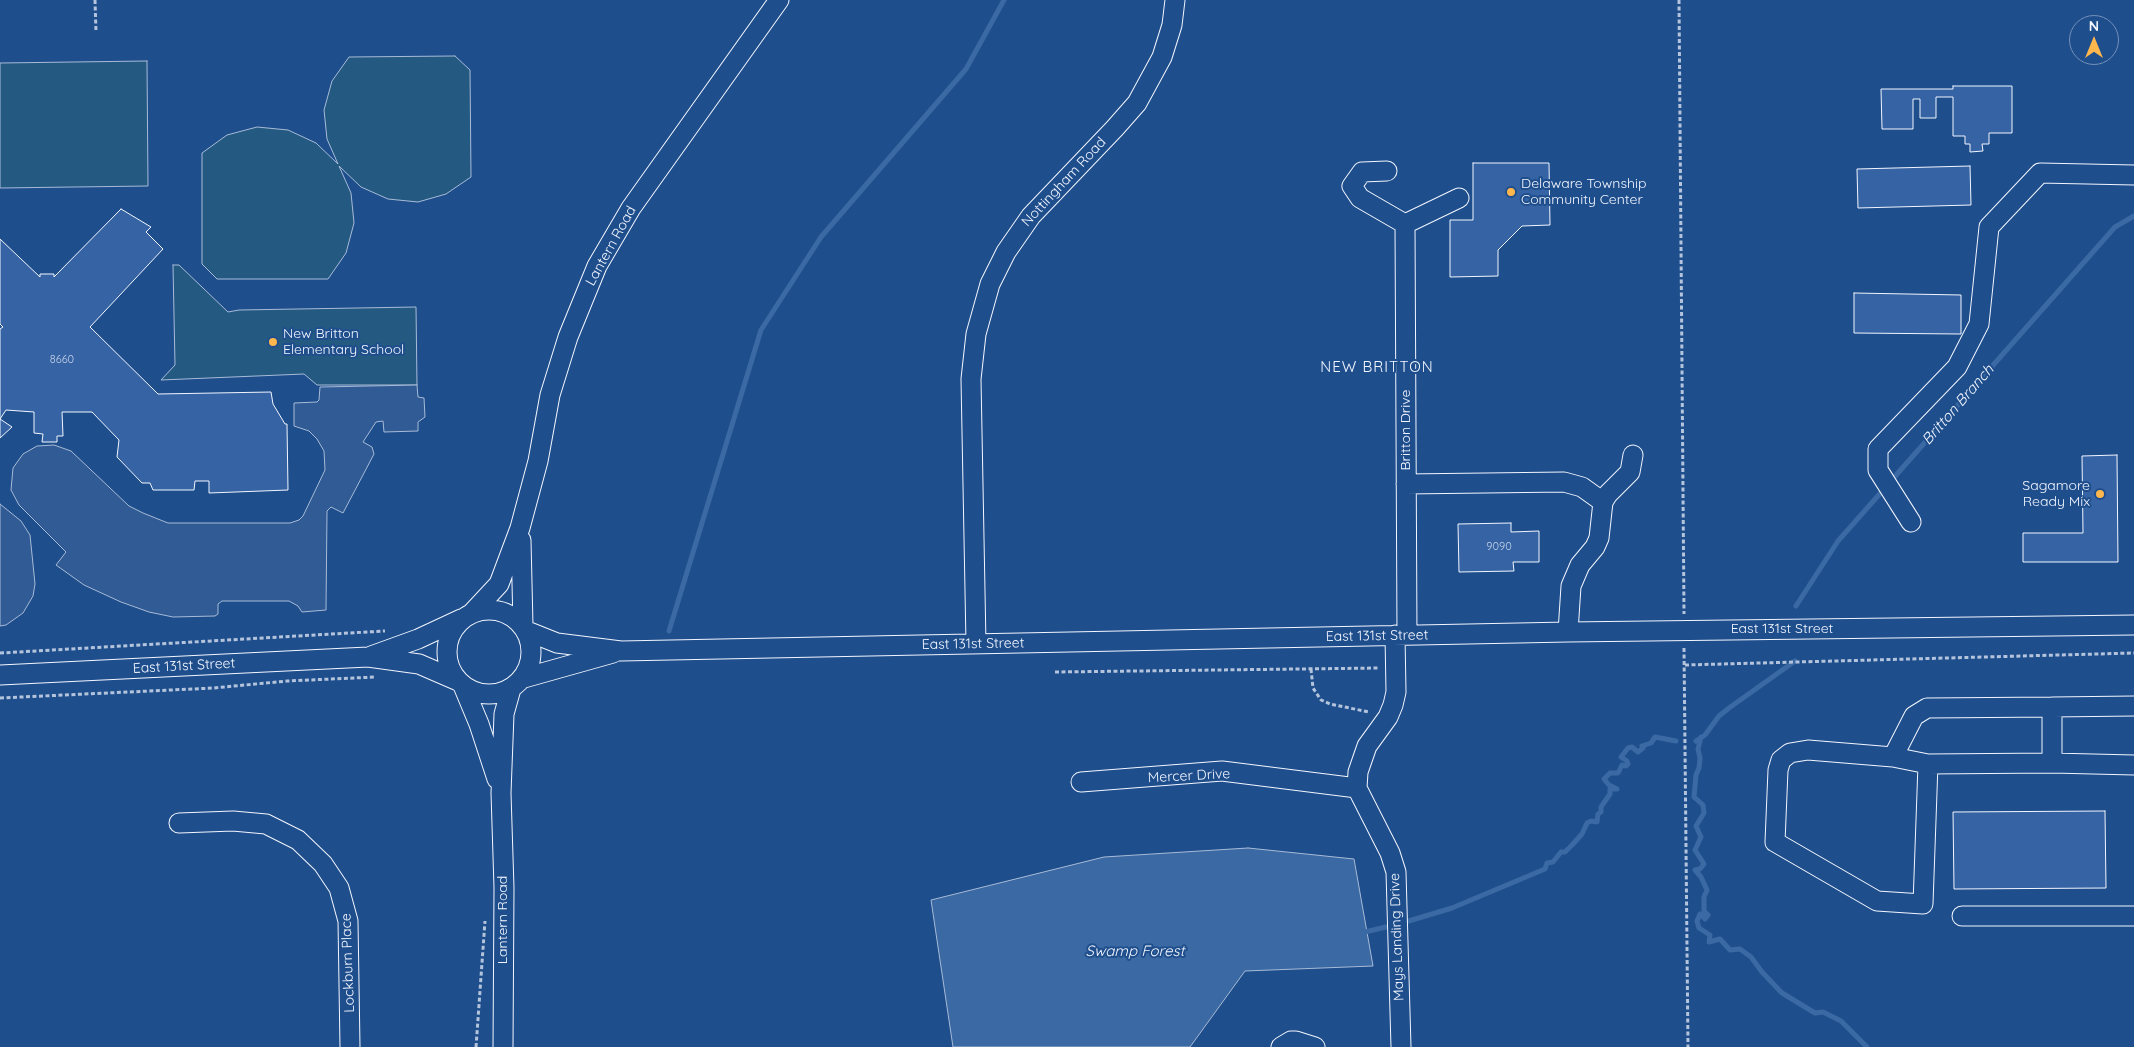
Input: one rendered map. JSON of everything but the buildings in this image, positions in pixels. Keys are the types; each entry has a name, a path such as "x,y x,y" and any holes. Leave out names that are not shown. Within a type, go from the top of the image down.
{"street":[{"name":"Lantern Road","path":"467,616 499,584 520,528 538,461 553,387 568,337 597,266 630,208 779,0"},
{"name":"Nottingham Road","path":"976,644 971,379 976,334 990,284 1006,252 1031,216 1137,103 1162,57 1172,25 1175,0"},
{"path":"1386,171 1362,172 1352,186 1360,198 1405,224 1458,198"},
{"path":"1911,522 1878,470 1878,449 1957,367 1979,324 1989,227 2040,173 2134,175"},
{"name":"Britton Drive","path":"1401,635 1406,484 1405,224"},
{"path":"1568,632 1571,586 1580,566 1595,547 1599,538 1603,502 1608,494 1630,472 1633,455"},
{"path":"1406,484 1564,482 1582,487 1603,502"},
{"name":"Lantern Road","path":"520,528 525,629"},
{"path":"485,610 499,611 511,616 525,629 532,648 530,664 517,683 496,695 480,694 460,684 448,665 446,647 452,631 467,616 485,610"},
{"name":"East 131st Street","path":"368,657 418,639 467,616"},
{"name":"East 131st Street","path":"525,629 558,643 621,651 1568,632 2134,626"},
{"path":"1357,788 1358,772 1368,746 1388,717 1393,705 1396,692 1396,668 1401,635"},
{"name":"East 131st Street","path":"517,683 621,651"},
{"name":"East 131st Street","path":"0,675 368,657 419,664 460,684"},
{"name":"Lantern Road","path":"503,1047 504,888 502,792 504,714 517,683"},
{"name":"Lantern Road","path":"460,684 479,724 502,792"},
{"path":"2052,706 2052,763"},
{"path":"1893,757 1914,716 1927,708 2134,706"},
{"path":"1928,764 1923,904 1878,901 1775,842 1778,770 1781,760 1790,753 1808,750 1893,757 1928,764 2134,764"},
{"name":"Mercer Drive","path":"1081,782 1222,772 1357,788"},
{"name":"Mays Landing Drive","path":"1357,788 1390,853 1396,872 1401,1047"},
{"name":"Lockburn Place","path":"179,823 233,821 266,824 298,840 323,864 339,888 348,921 350,1047"},
{"path":"1962,916 2134,916"},
{"path":"1281,1047 1290,1041 1296,1041 1315,1047"}],"path":[{"path":"95,0 96,32"},
{"path":"1680,0 1684,619"},
{"path":"0,653 391,631"},
{"path":"1684,641 1688,1047"},
{"path":"1685,665 2134,653"},
{"path":"1055,672 1396,668"},
{"path":"0,698 386,677"},
{"path":"476,1047 485,917"}],"shaded area":[{"path":"455,56 470,70 471,177 446,194 418,202 388,199 361,187 339,166 351,193 354,223 346,253 328,279 217,279 202,264 202,153 227,135 257,127 288,130 316,143 338,164 327,139 324,110 332,81 349,57"},
{"path":"147,61 148,186 0,188 0,63"},
{"path":"173,265 179,265 228,312 239,310 416,307 417,385 317,385 304,374 161,380 175,365"},
{"path":"417,385 418,397 424,398 425,417 418,422 418,431 384,432 383,421 376,422 363,442 372,447 374,454 343,513 331,507 327,511 326,610 302,612 298,606 289,601 222,601 218,604 218,614 215,616 173,617 149,612 121,602 84,585 56,565 66,552 19,505 11,490 13,468 23,454 37,446 54,445 71,451 129,506 168,523 290,523 299,520 303,516 325,470 324,451 317,439 309,431 294,426 294,403 317,402 319,400 320,387"},
{"path":"0,504 21,521 30,535 35,584 33,596 23,613 6,625 0,626"}],"water":[{"name":"Swamp Forest","path":"1248,848 1354,859 1373,966 1245,971 1190,1047 953,1047 931,900 1104,857"}],"waterway":[{"path":"669,631 761,330 821,237 966,69 1004,0"},
{"name":"Britton Branch","path":"1890,482 2115,227 2134,216"},
{"name":"Britton Branch","path":"1796,606 1838,541 1884,489"},
{"name":"Britton Branch","path":"1696,741 1705,735 1719,716 1795,661"},
{"path":"1402,923 1452,908 1545,869 1547,863 1553,862 1561,852 1565,852 1573,844 1582,834 1587,823 1591,821 1597,822 1598,814 1601,812 1601,807 1610,794 1610,789 1617,789 1609,785 1604,779 1610,773 1618,773 1622,765 1626,766 1628,764 1621,757 1628,748 1632,747 1638,752 1643,748 1642,746 1651,743 1655,737 1676,741"},
{"path":"1701,737 1698,749 1700,758 1699,768 1696,775 1694,797 1703,805 1704,813 1696,826 1701,837 1695,850 1704,864 1700,869 1695,870 1701,877 1707,890 1704,897 1704,911 1708,915 1705,919 1700,914 1697,921 1699,928 1710,935 1709,942 1720,939 1730,950 1740,949 1751,957 1782,993 1815,1013 1823,1012 1841,1021 1867,1047"},
{"path":"1361,933 1394,925"}],"place":[{"name":"Delaware Township Community Center","path":"1511,192"},
{"name":"New Britton Elementary School","path":"273,342"},
{"name":"Sagamore Ready Mix","path":"2100,494"}],"district":[{"name":"NEW BRITTON","path":"1377,367"}]}
